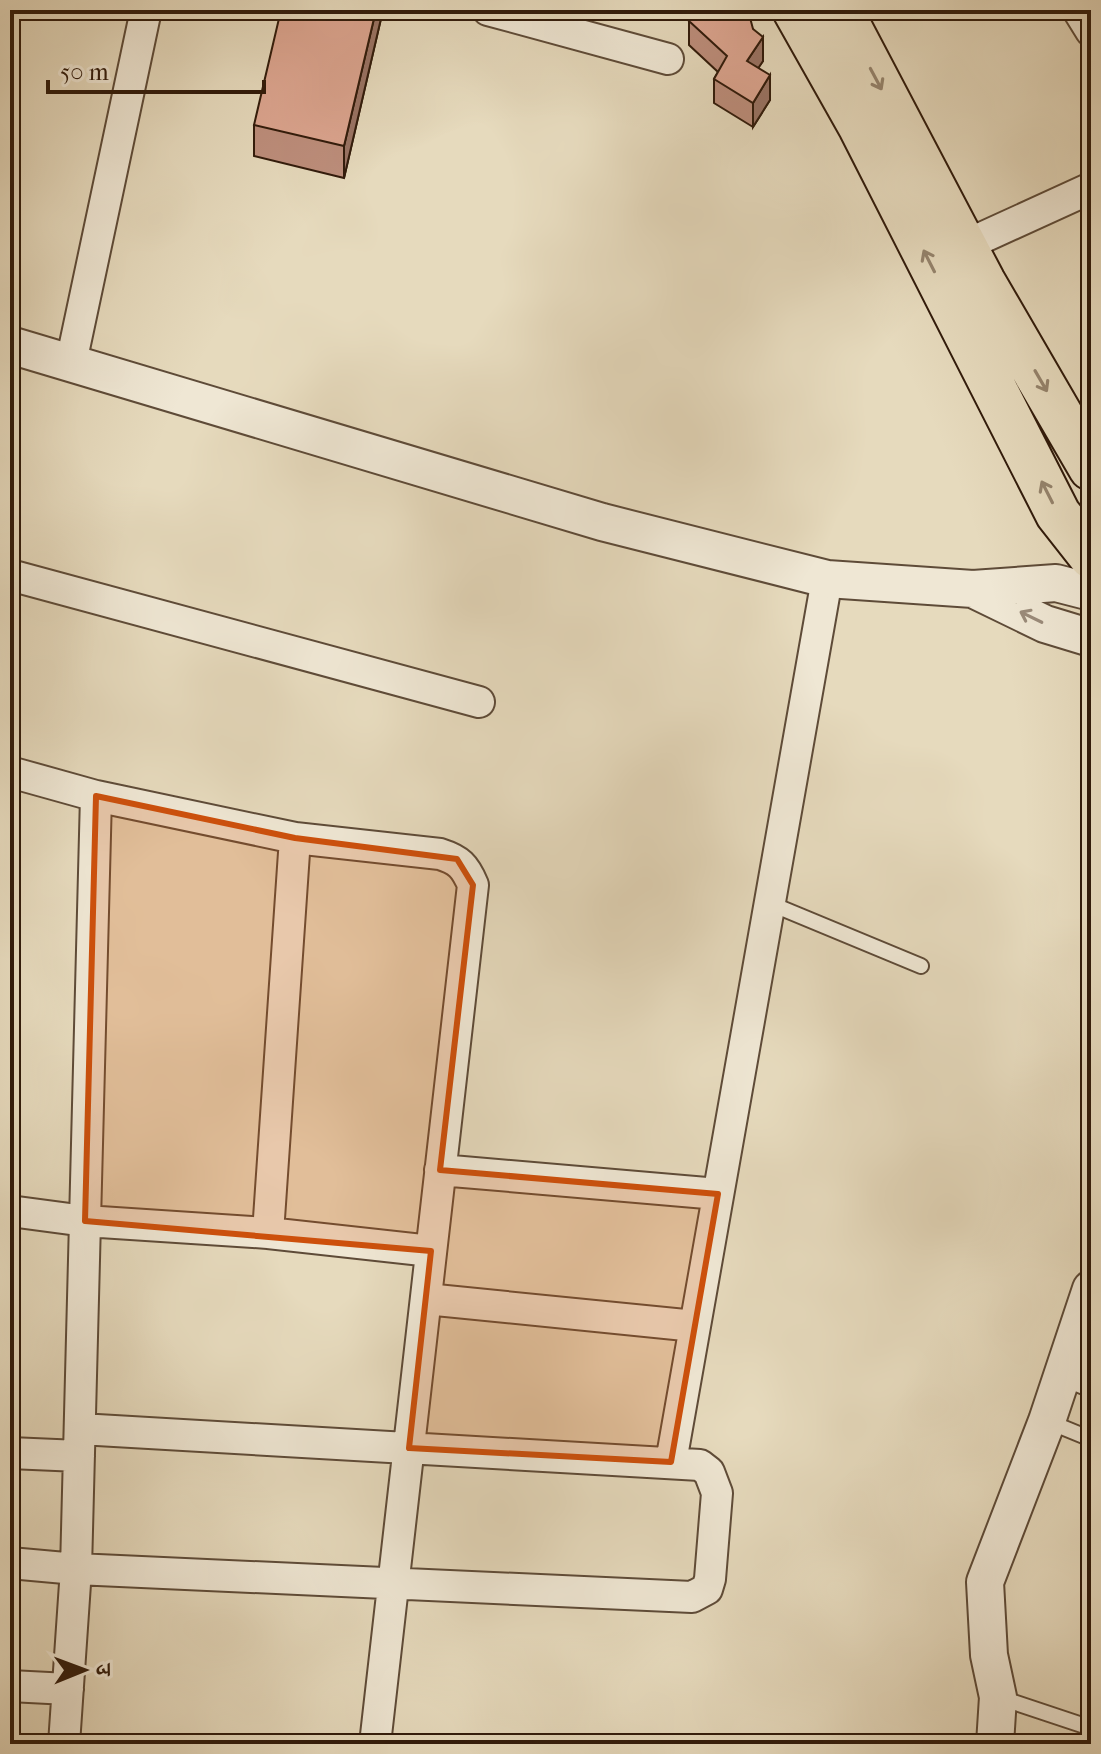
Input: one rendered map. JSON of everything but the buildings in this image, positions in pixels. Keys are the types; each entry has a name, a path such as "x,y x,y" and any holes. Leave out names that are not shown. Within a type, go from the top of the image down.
{"main road":[{"path":"795,10 861,127 997,348 1091,468"},
{"path":"840,10 964,246 997,348 1058,514 1091,556"}],"street":[{"path":"71,363 146,10"},
{"path":"488,10 668,59"},
{"path":"1078,10 1091,31"},
{"path":"964,246 1091,188"},
{"path":"10,345 602,522 827,579 973,589 1056,583 1091,592"},
{"path":"10,575 479,702"},
{"path":"671,1462 827,579"},
{"path":"973,589 1045,624 1091,638"},
{"path":"10,772 96,796 295,838 440,854 457,859 466,868 473,885 375,1744"},
{"path":"64,1744 76,1569 96,796"},
{"path":"268,1233 295,838"},
{"path":"440,1170 718,1194"},
{"path":"10,1211 85,1221 268,1233 431,1251"},
{"path":"997,1743 998,1697 989,1655 985,1582 1047,1421 1076,1384 1091,1289"},
{"path":"426,1299 695,1326"},
{"path":"10,1453 80,1442 409,1448 671,1462 700,1465 709,1472 717,1493 710,1579 707,1589 692,1597 76,1569 10,1563"},
{"path":"10,1686 68,1689"}],"lane":[{"path":"769,903 921,966"},
{"path":"1047,1421 1091,1439"},
{"path":"998,1697 1091,1728"}],"highlighted area":[{"path":"96,796 295,838 457,859 473,885 440,1170 718,1194 671,1462 409,1448 431,1251 85,1221"}]}
